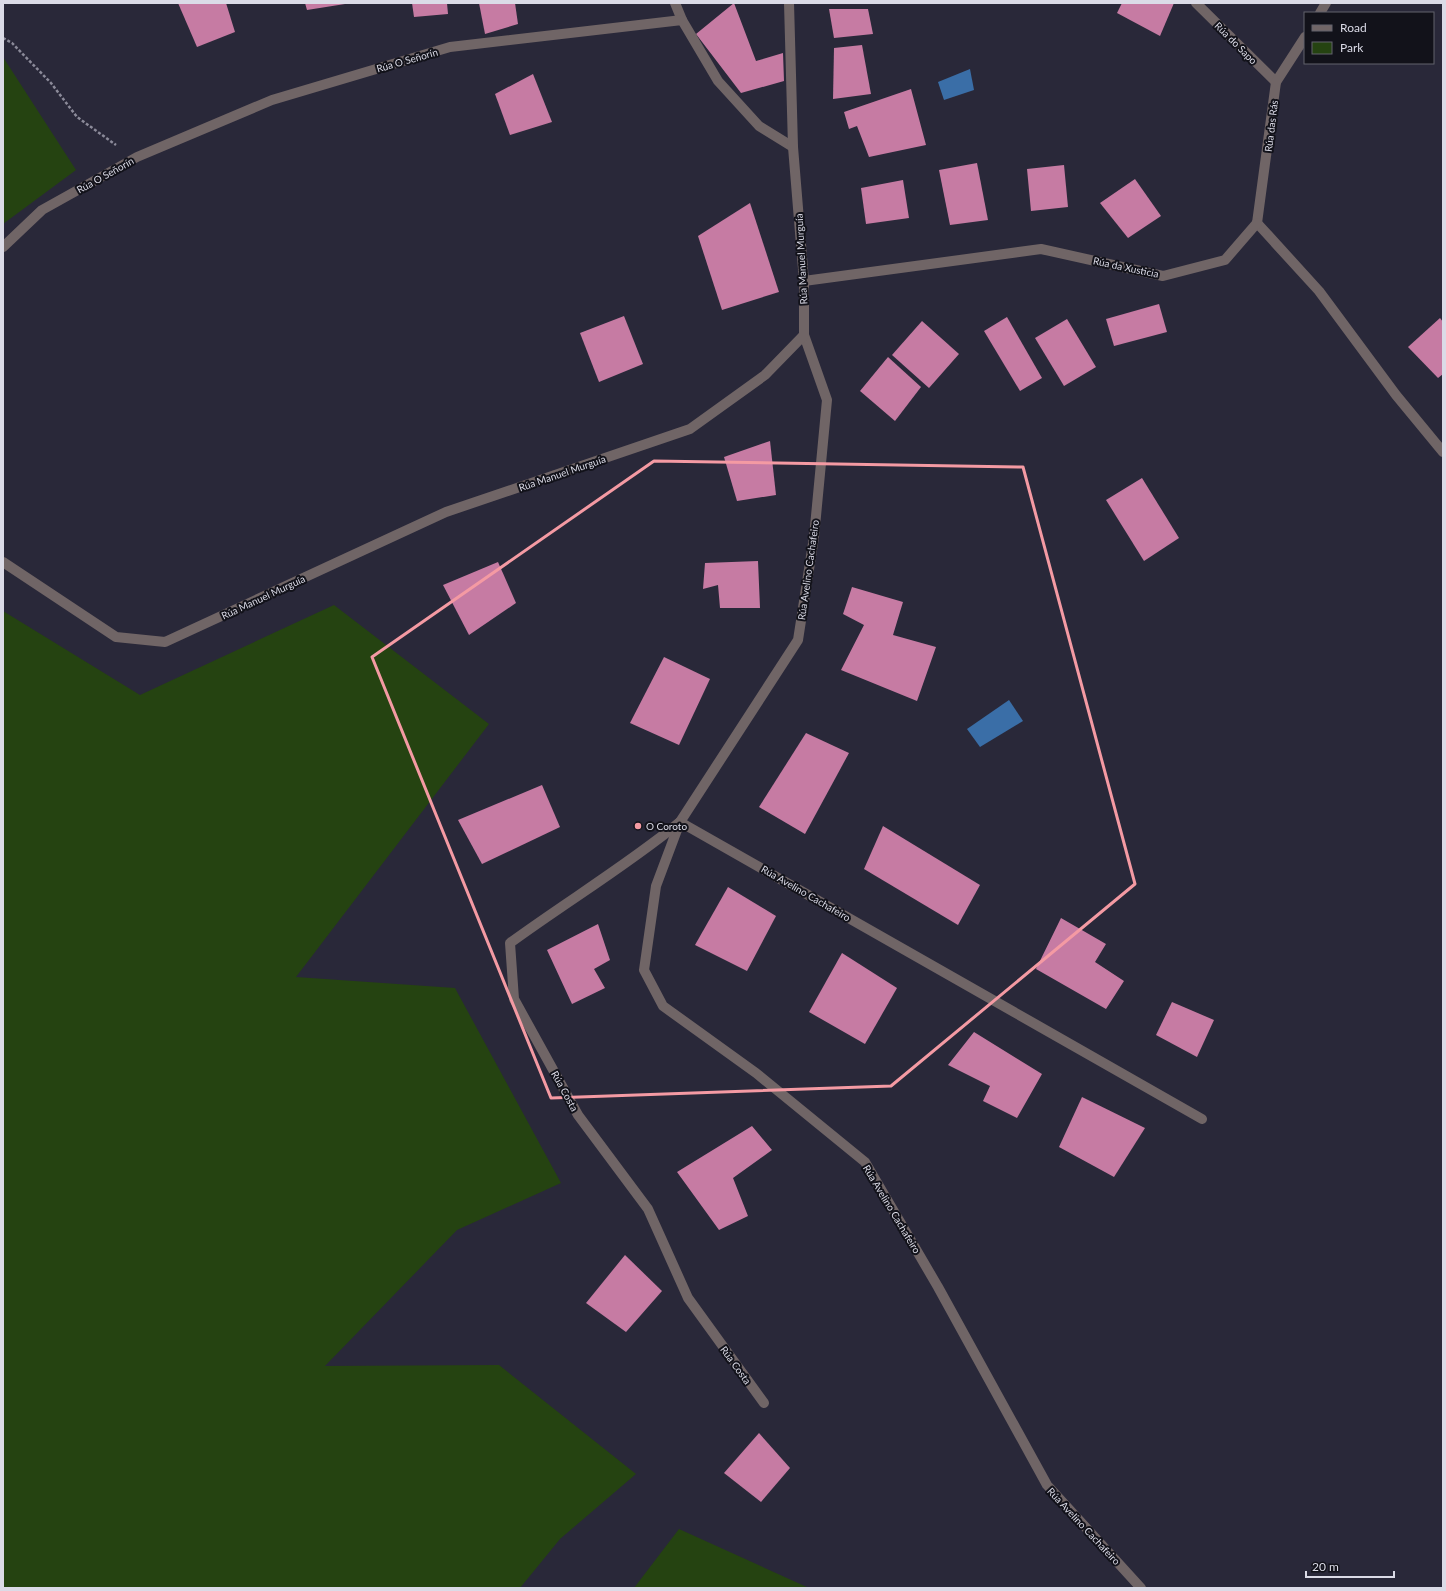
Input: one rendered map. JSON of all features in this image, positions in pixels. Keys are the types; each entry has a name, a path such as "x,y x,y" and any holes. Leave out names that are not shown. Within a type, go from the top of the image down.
{"street":[{"path":"675,3 682,20 718,81 758,126 793,147"},
{"name":"Rúa Manuel Murguía","path":"3,562 116,637 165,642 446,512 690,429 765,375 804,335 804,281 793,147 789,3"},
{"name":"Rúa do Sapo","path":"1196,3 1276,82"},
{"path":"1321,12 1326,3"},
{"name":"Rúa O Señorín","path":"3,247 42,210 137,157 272,100 450,48 682,20"},
{"name":"Rúa das Rás","path":"1257,223 1276,82 1304,39"},
{"path":"1257,223 1319,291 1396,395 1443,452"},
{"name":"Rúa da Xusticia","path":"804,281 1041,249 1163,276 1225,260 1257,223"},
{"name":"Rúa Avelino Cachafeiro","path":"804,335 827,400 814,537 798,640 680,822 656,886 644,970 663,1006 756,1073 865,1162 938,1286 1047,1485 1141,1588"},
{"name":"Rúa Avelino Cachafeiro","path":"680,822 1202,1119"},
{"name":"Rúa Costa","path":"680,822 647,849 547,916 510,944 514,999 578,1115 648,1209 688,1298 764,1403"}],"path":[{"path":"3,38 12,43 51,83 77,117 110,142 137,157"}],"highlighted area":[{"path":"654,461 1023,467 1135,884 891,1086 551,1098 372,657"}],"green space":[{"path":"3,57 76,170 3,224"},
{"path":"334,605 489,724 296,977 455,988 561,1183 457,1230 325,1366 499,1365 636,1474 560,1539 520,1588 3,1588 3,611 140,695"},
{"path":"679,1529 809,1588 634,1588"}],"water":[{"path":"970,69 974,90 944,100 938,82"},
{"path":"1009,700 1023,721 980,747 967,729"}],"building":[{"path":"178,3 226,3 235,32 197,47"},
{"path":"305,3 345,3 345,4 307,10"},
{"path":"412,3 447,3 448,14 414,17"},
{"path":"479,3 515,3 518,24 485,34"},
{"path":"734,3 756,61 783,53 784,81 741,93 696,34"},
{"path":"1122,3 1174,3 1160,36 1117,13"},
{"path":"829,9 868,9 873,34 834,38"},
{"path":"862,45 871,94 833,99 834,48"},
{"path":"533,74 552,122 510,135 495,94"},
{"path":"911,89 926,145 869,157 857,126 849,129 844,112"},
{"path":"977,163 988,220 950,225 939,170"},
{"path":"1064,165 1068,207 1031,211 1027,169"},
{"path":"1135,179 1161,216 1128,238 1100,203"},
{"path":"903,180 909,218 866,224 861,188"},
{"path":"750,203 779,292 722,310 698,236"},
{"path":"1159,304 1167,332 1114,346 1106,319"},
{"path":"624,316 643,364 599,382 580,333"},
{"path":"1007,317 1042,378 1020,391 984,331"},
{"path":"1440,318 1443,322 1443,374 1438,378 1408,347"},
{"path":"1067,319 1096,367 1064,386 1035,338"},
{"path":"922,321 959,354 929,388 892,355"},
{"path":"888,357 921,387 895,421 860,391"},
{"path":"770,441 776,495 737,501 724,457"},
{"path":"1142,478 1179,538 1144,561 1106,500"},
{"path":"758,561 760,608 720,608 718,585 703,589 705,563"},
{"path":"498,562 516,603 469,635 443,585"},
{"path":"852,587 903,602 893,635 936,647 917,701 841,670 864,625 843,614"},
{"path":"664,657 710,679 679,745 630,723"},
{"path":"806,733 849,753 805,834 759,807"},
{"path":"542,785 560,827 482,864 458,820"},
{"path":"883,826 980,885 958,925 864,869"},
{"path":"728,887 776,916 747,971 695,945"},
{"path":"1061,918 1106,944 1095,962 1124,981 1106,1009 1036,969"},
{"path":"598,924 610,960 594,969 605,988 572,1004 547,950"},
{"path":"842,953 897,988 865,1044 809,1012"},
{"path":"1172,1002 1214,1020 1197,1057 1156,1035"},
{"path":"974,1032 1042,1074 1017,1118 983,1101 990,1086 948,1065"},
{"path":"1082,1097 1145,1128 1114,1177 1059,1147"},
{"path":"752,1126 772,1150 733,1178 748,1216 719,1230 677,1172"},
{"path":"625,1255 662,1291 626,1332 586,1303"},
{"path":"759,1433 790,1468 761,1502 724,1473"}],"place":[{"name":"O Coroto","path":"638,826"}]}
